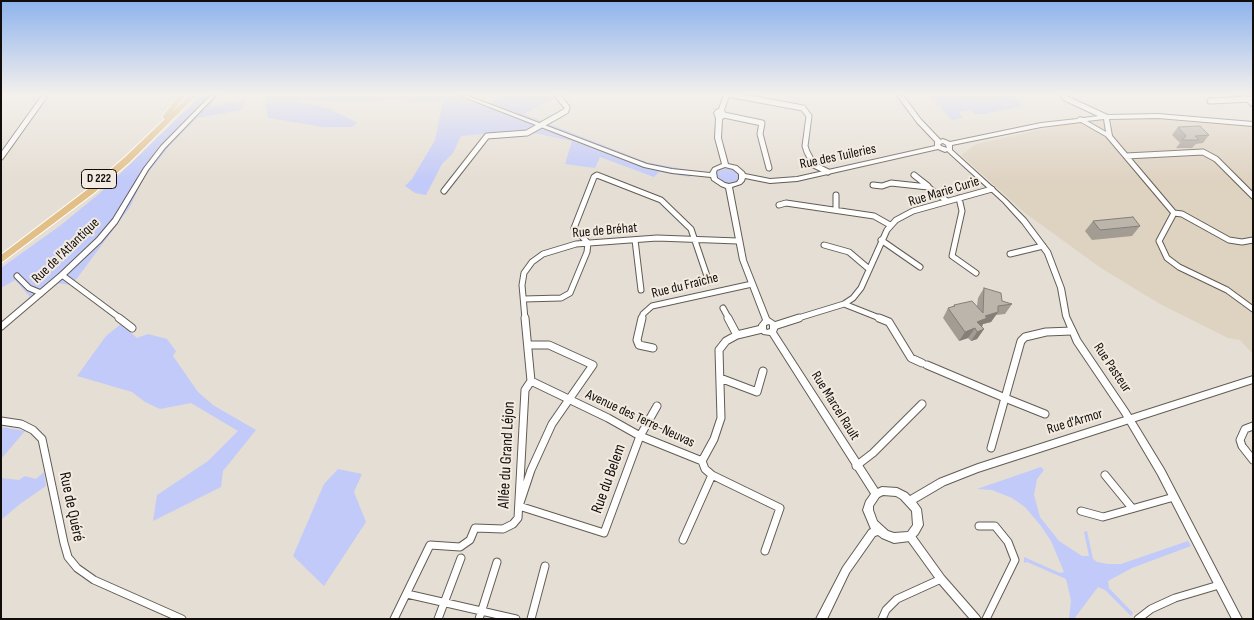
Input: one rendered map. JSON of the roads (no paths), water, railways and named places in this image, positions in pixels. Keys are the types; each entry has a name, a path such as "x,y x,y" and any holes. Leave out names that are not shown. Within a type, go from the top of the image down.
{"highway":[{"name":"D 222","path":"1,254 87,189 162,123"},
{"name":"D 222","path":"1,260 92,191 162,123"}],"main road":[{"name":"Rue d'Armor","path":"910,501 942,482 978,468 1253,379"},
{"path":"882,491 897,492 910,501 916,509 918,525 910,536 894,538 878,530 873,524 868,510 869,504 876,494 882,491"},
{"path":"821,619 846,570 872,533 878,530"}],"street":[{"path":"1,157 25,123"},
{"name":"Rue de l'Atlantique","path":"1,326 62,275 99,240 115,221 146,169 163,147 187,123"},
{"path":"534,123 646,166 662,170 712,175 718,183 729,186 739,183 743,176 735,167 725,165 715,168 712,175"},
{"path":"444,191 487,136 520,135 547,123"},
{"path":"720,123 718,138 725,165"},
{"path":"762,123 760,134 769,168"},
{"path":"808,123 805,146 814,165 813,175"},
{"path":"921,123 938,145 949,147 1058,123"},
{"path":"1087,123 1109,136 1174,213 1182,214 1230,240 1242,242 1253,240"},
{"path":"1107,123 1109,136"},
{"path":"1240,123 1253,124"},
{"name":"Rue des Tuileries","path":"743,176 776,181 828,172 938,145"},
{"name":"Rue Pasteur","path":"949,147 1024,221 1043,246 1055,269 1066,316 1077,341 1129,419 1174,497 1237,619"},
{"path":"1126,156 1203,152 1216,159 1253,196"},
{"path":"814,165 828,172"},
{"path":"524,299 561,298 568,295 587,252 588,243 574,228 594,177 601,174 661,200 691,228 709,282"},
{"path":"914,175 947,201"},
{"path":"873,184 882,186 891,183 928,187"},
{"path":"729,186 743,260 767,322 773,329"},
{"name":"Rue Marie Curie","path":"890,225 913,211 992,189"},
{"path":"836,196 836,210"},
{"path":"959,198 962,211 956,228 952,256 976,273"},
{"path":"702,461 714,439 721,418 719,350 736,335 762,329 766,332 844,304 853,298 861,288 890,225 874,216 786,203 779,205"},
{"path":"1174,213 1159,241 1167,258 1179,267 1227,290 1253,309"},
{"name":"Rue de Bréhat","path":"529,345 522,284 524,273 532,262 543,254 554,249 576,244 658,238 738,241"},
{"path":"635,240 640,290"},
{"path":"882,240 920,267"},
{"path":"824,245 848,252 869,269"},
{"path":"1010,254 1043,246"},
{"path":"62,275 132,328"},
{"path":"17,276 29,288 41,293"},
{"name":"Rue du Fraîche","path":"653,348 637,343 641,320 647,308 752,284"},
{"path":"844,304 889,322 911,358 1045,414"},
{"path":"723,308 736,335"},
{"path":"762,329 762,324 767,322"},
{"name":"Rue Marcel Rault","path":"773,329 856,466 876,494"},
{"path":"991,448 1020,341 1025,337 1046,332 1072,330"},
{"path":"519,506 531,470 552,424 593,365 549,346 529,345 531,382"},
{"path":"720,378 757,392 763,371"},
{"name":"Avenue des Terre-Neuvas","path":"531,382 640,436 702,461 705,469 712,475 780,508 765,551"},
{"name":"Allée du Grand Léjon","path":"406,594 430,544 460,547 470,540 475,528 503,529 513,524 518,518 525,390 531,382"},
{"path":"856,466 873,453 922,404"},
{"path":"640,436 656,406"},
{"name":"Rue de Quéré","path":"1,421 22,424 33,430 42,439 64,544 68,557 77,568 94,580 182,619"},
{"path":"1253,426 1245,429 1240,440 1242,446 1253,460"},
{"name":"Rue du Belem","path":"519,506 562,522 604,533 640,436"},
{"path":"683,540 712,475"},
{"path":"1105,475 1132,508"},
{"path":"1081,511 1103,517 1174,497"},
{"path":"979,526 995,526 1008,542 1015,560 986,619"},
{"path":"910,536 941,579 976,619"},
{"path":"438,619 461,558"},
{"path":"480,615 497,562"},
{"path":"531,619 546,566"},
{"path":"882,619 886,610 897,599 941,579"},
{"path":"1138,619 1175,598 1219,585"},
{"path":"394,619 406,594 445,602 480,615 516,619"}]}
